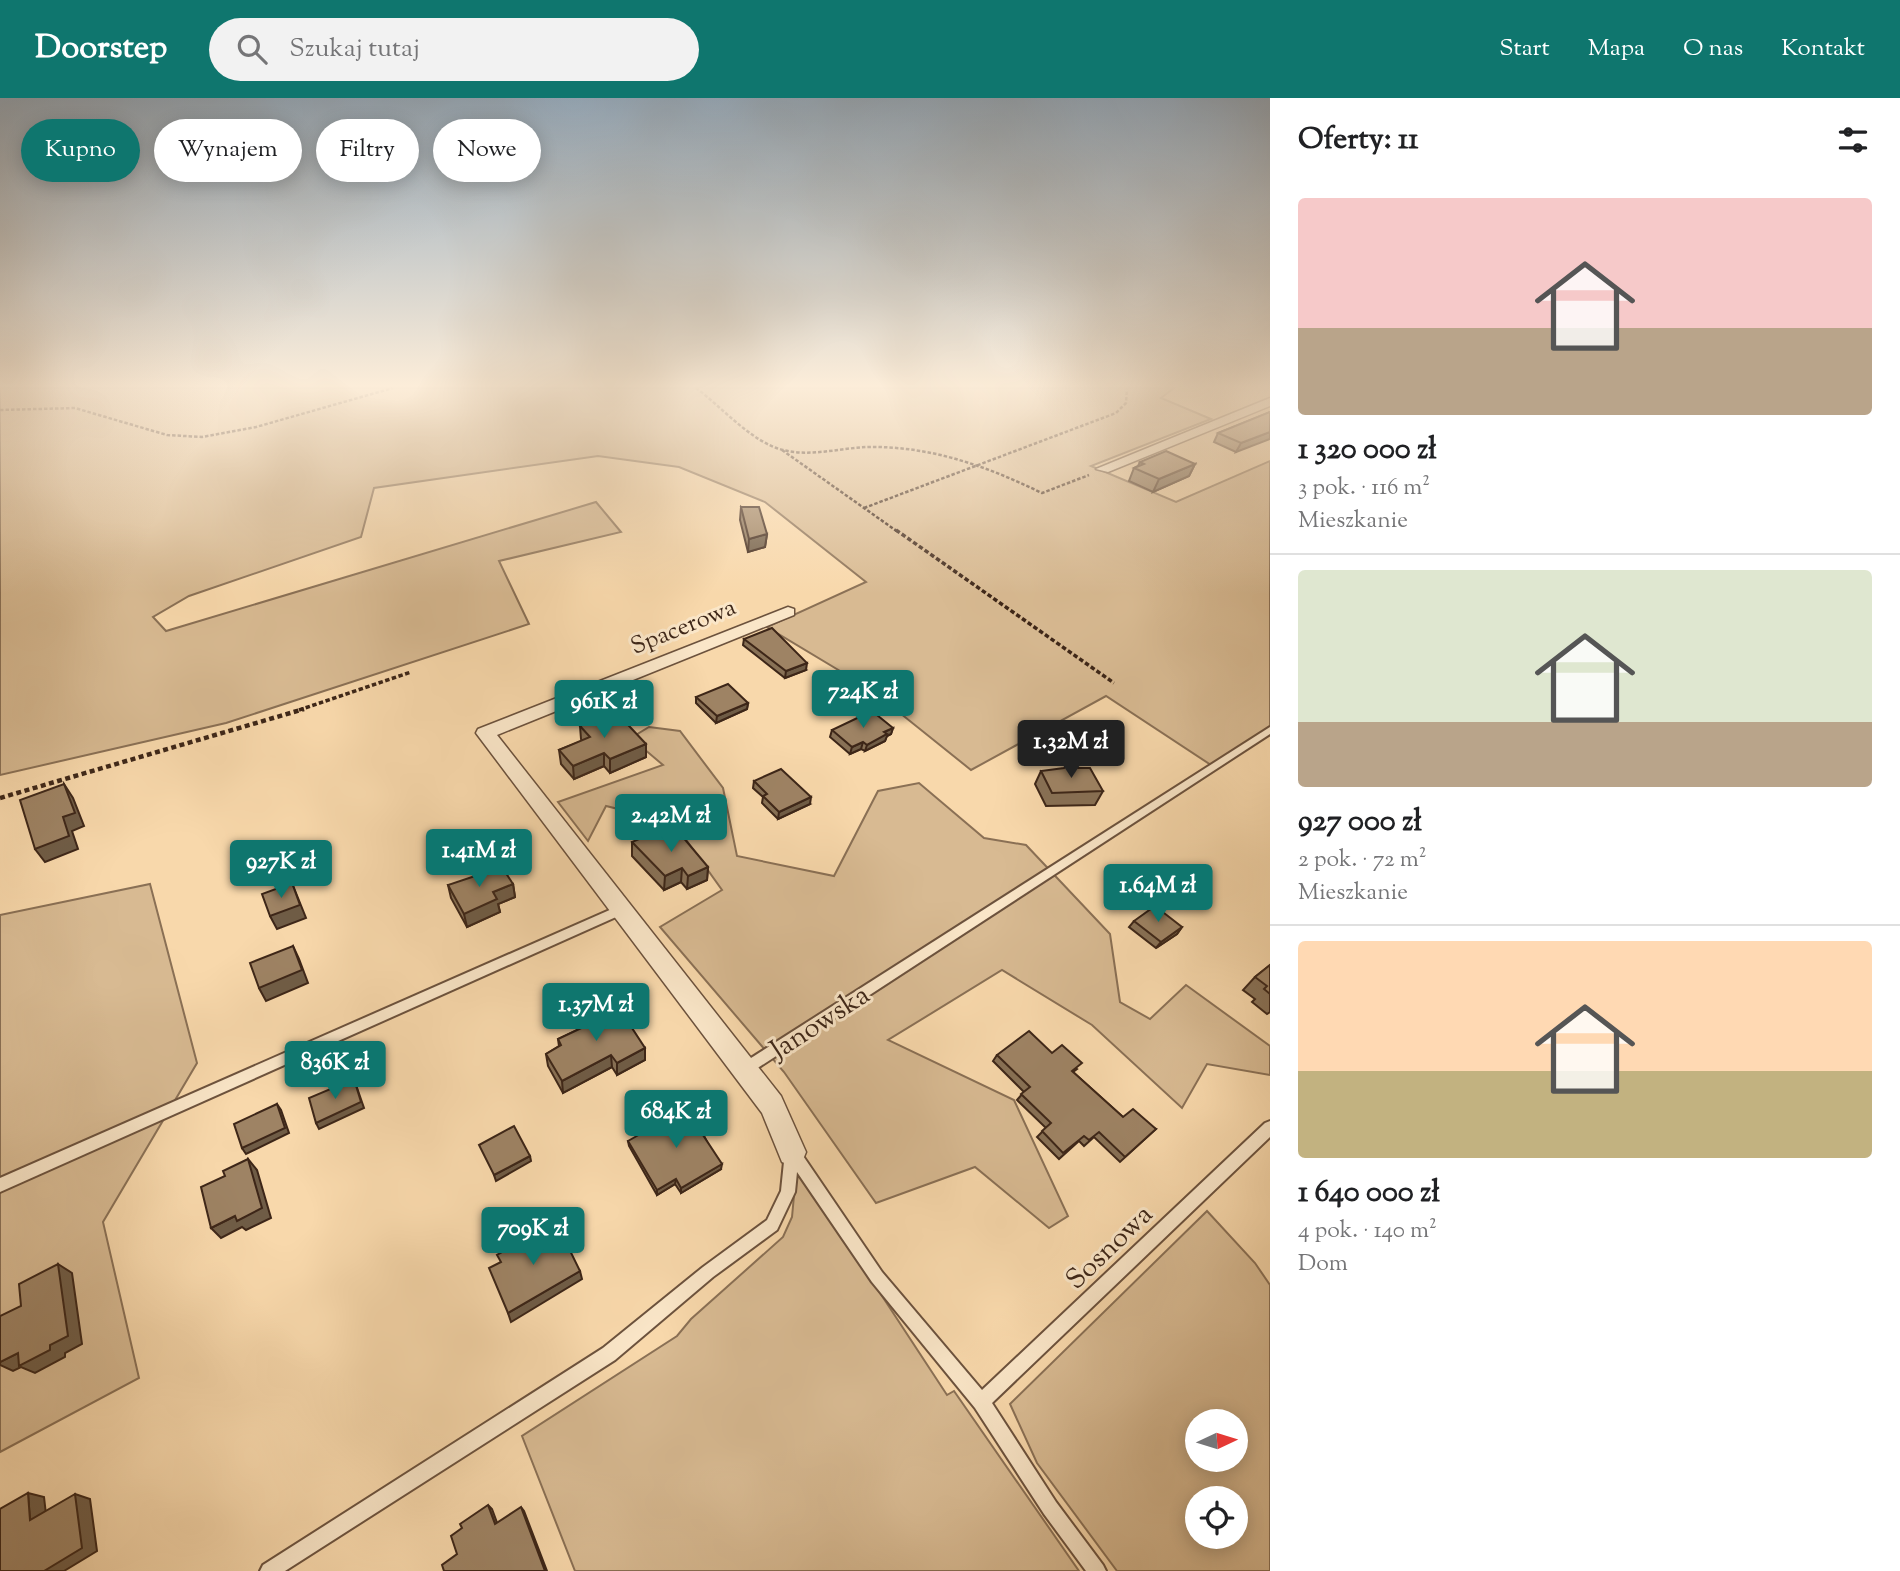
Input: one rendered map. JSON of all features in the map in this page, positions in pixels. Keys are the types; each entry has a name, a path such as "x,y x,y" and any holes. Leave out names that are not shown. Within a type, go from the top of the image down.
{"street":[{"path":"1103,469 1134,457"},
{"name":"Spacerowa","path":"745,1069 485,733 788,612"},
{"name":"Janowska","path":"745,1069 772,1105 792,1152"}],"lane":[{"name":"Janowska","path":"745,1069 1270,730"},
{"path":"0,1185 621,910"},
{"name":"Sosnowa","path":"982,1402 1270,1128"},
{"path":"269,1571 609,1354 708,1272 772,1225 788,1192 792,1152"},
{"name":"Janowska","path":"792,1152 877,1277 982,1402 1050,1508 1097,1571"}],"path":[{"path":"790,457 1114,683"},
{"path":"957,457 1042,493 1103,469"},
{"path":"864,509 1006,457"},
{"path":"0,797 277,718 411,672"}],"shaded area":[{"path":"0,457 593,457 374,488 361,537 189,596 153,617 166,631 596,502 621,532 499,561 529,624 226,723 0,775"},
{"path":"603,457 1115,457 1091,466 1176,502 1270,461 1270,730 1214,767 1106,696 971,770 870,689 767,627 866,582 765,502 679,467"},
{"path":"649,727 680,731 723,788 737,856 834,876 878,791 919,783 984,838 1026,845 1110,934 1120,1002 1150,1019 1186,985 1270,1046 1270,1075 1207,1064 1182,1108 1092,1025 1002,970 888,1040 1014,1100 1068,1216 1049,1228 975,1167 876,1203 784,1072 660,927 722,890 674,823 606,806 588,841 558,802 663,765 631,738"},
{"path":"150,884 197,1063 103,1222 139,1378 0,1452 0,915"},
{"path":"800,1171 947,1395 954,1391 1079,1571 575,1571 522,1436 677,1336 691,1319 783,1237 792,1217 796,1174"},
{"path":"1207,1211 1255,1263 1270,1285 1270,1571 1117,1571 1037,1463 1010,1404"}],"building":[{"path":"1152,457 1179,457 1195,464 1159,479 1134,468 1144,464 1140,462"},
{"path":"741,507 759,507 767,534 749,539"},
{"path":"772,628 807,663 786,671 744,639"},
{"path":"728,684 748,703 717,716 696,697"},
{"path":"615,711 646,744 610,759 604,753 573,766 559,750 590,737 580,726"},
{"path":"872,711 893,728 867,745 863,742 852,747 832,730"},
{"path":"1068,763 1078,768 1090,768 1103,791 1052,793 1041,771 1064,768"},
{"path":"781,769 811,797 779,812 763,796 767,794 754,781"},
{"path":"64,784 75,813 63,817 69,836 35,849 20,800"},
{"path":"677,830 708,867 688,876 682,868 665,876 632,842 653,833 658,838"},
{"path":"502,867 513,884 493,892 497,899 464,914 448,885"},
{"path":"292,883 300,905 270,916 262,894"},
{"path":"1155,906 1182,927 1161,942 1134,921"},
{"path":"293,946 302,970 259,988 250,963"},
{"path":"1270,965 1270,994 1264,989 1267,986 1255,977"},
{"path":"615,1002 645,1048 617,1063 611,1055 562,1081 546,1054 561,1045 558,1039 592,1023 587,1015"},
{"path":"1029,1031 1052,1053 1062,1045 1082,1063 1072,1071 1123,1117 1133,1109 1156,1129 1125,1157 1099,1132 1089,1140 1084,1136 1063,1153 1042,1131 1051,1123 1021,1094 1030,1087 997,1055"},
{"path":"354,1079 361,1102 316,1123 309,1098"},
{"path":"277,1104 285,1128 242,1148 234,1124"},
{"path":"693,1104 708,1128 701,1132 722,1164 681,1188 676,1179 657,1190 628,1141"},
{"path":"514,1126 530,1156 494,1175 479,1145"},
{"path":"248,1159 262,1208 237,1221 235,1216 211,1228 201,1187 225,1176 223,1171"},
{"path":"556,1222 580,1271 508,1313 489,1268 501,1262 497,1255"},
{"path":"58,1264 68,1336 50,1345 50,1350 19,1366 18,1353 0,1362 0,1316 21,1306 19,1284"},
{"path":"28,1493 30,1520 75,1494 82,1548 44,1571 0,1571 0,1509"},
{"path":"488,1505 495,1524 521,1507 545,1571 444,1571 442,1565 457,1554 451,1536 462,1528 460,1524"}]}
